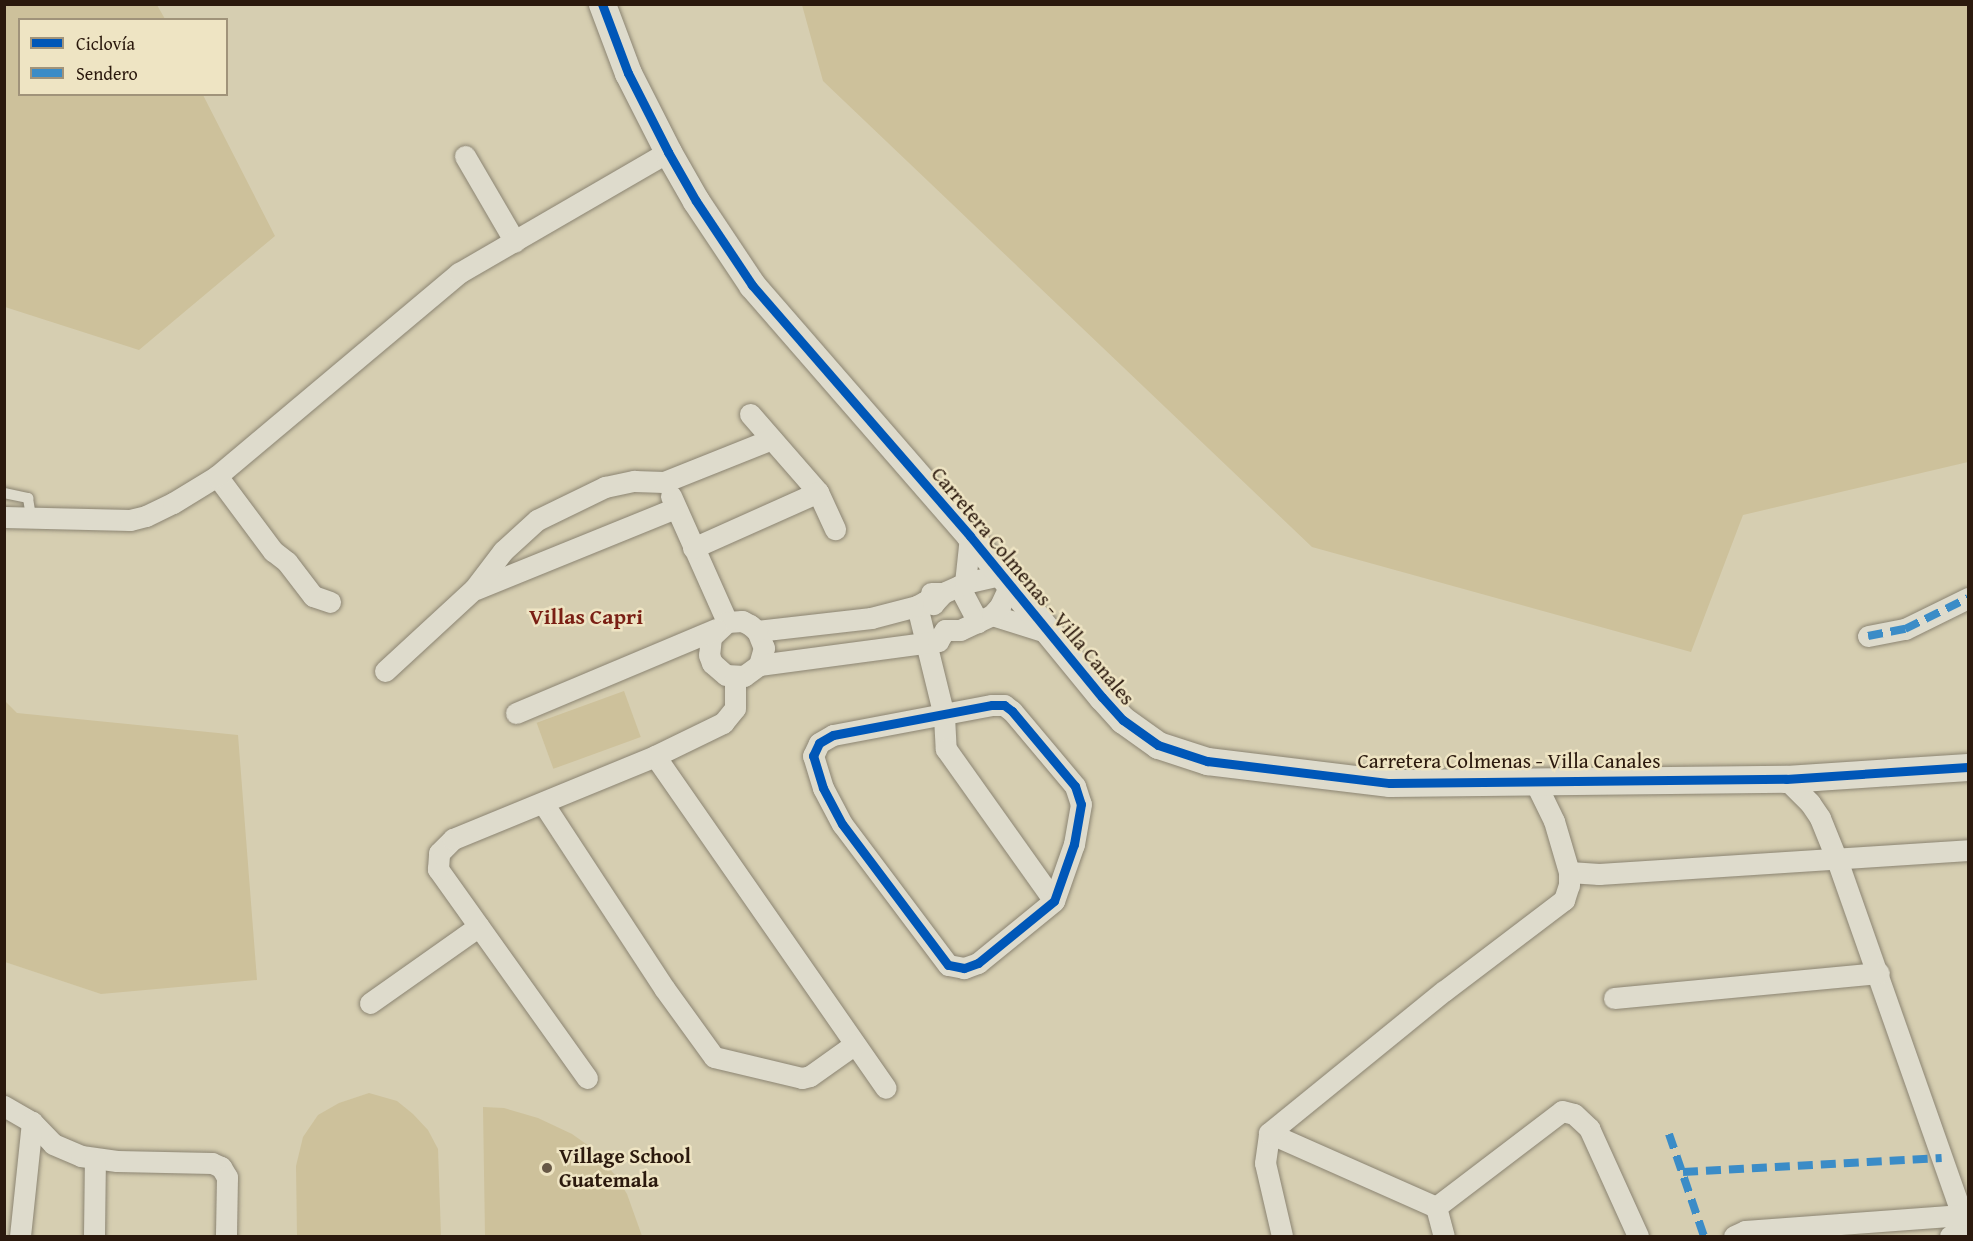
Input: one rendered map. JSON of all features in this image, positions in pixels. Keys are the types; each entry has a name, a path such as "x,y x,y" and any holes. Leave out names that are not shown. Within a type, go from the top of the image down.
{"street":[{"name":"Carretera Colmenas - Villa Canales","path":"602,4 628,73 668,152 696,201 752,285 970,536 1088,681 1129,725 1158,745 1207,761 1390,783 1534,780 1786,780 1968,767"},
{"path":"4,518 130,520 146,516 173,503 217,476 459,273 668,152"},
{"path":"465,156 515,242"},
{"path":"750,414 818,492 835,529"},
{"path":"385,671 474,589 503,551 537,520 605,487 634,481 664,482 772,440"},
{"path":"217,476 273,552 287,562 313,596 330,602"},
{"path":"664,482 693,548 722,626"},
{"path":"693,548 818,492"},
{"path":"474,589 675,508"},
{"path":"970,536 942,594 931,643 944,716 946,749 1054,901"},
{"path":"757,631 871,618 942,594 1006,580 1000,606 977,623"},
{"path":"942,594 977,623"},
{"path":"1868,636 1905,629 1968,598"},
{"path":"516,713 722,626 742,621 757,631 764,648 759,665"},
{"path":"722,626 711,637 709,655 718,670 735,677 744,676 759,665 931,643 945,630 977,623 1049,633"},
{"path":"588,1078 438,869 439,853 453,839 655,756 723,723 735,708 735,677"},
{"path":"992,705 1004,705 1012,711 1080,794 1074,844 1054,901 978,963 964,968 948,965 842,824 823,788 813,756 819,743 833,735 944,716 992,705"},
{"path":"655,756 886,1088"},
{"path":"1282,1236 1265,1164 1269,1133 1444,991 1563,900 1569,885 1569,872 1554,821 1534,780"},
{"path":"1786,780 1810,802 1820,818 1837,860 1879,973 1966,1227"},
{"path":"543,803 664,988 714,1057 802,1078 810,1076 855,1044"},
{"path":"1569,872 1599,873 1837,860 1968,850"},
{"path":"370,1003 479,926"},
{"path":"1614,998 1879,973"},
{"path":"4,1106 32,1122 53,1144 95,1159 191,1161 212,1163 221,1167 227,1176 226,1236"},
{"path":"1436,1207 1562,1111 1574,1114 1589,1128 1638,1236"},
{"path":"20,1236 32,1122"},
{"path":"1269,1133 1436,1207"},
{"path":"94,1236 95,1159"},
{"path":"1436,1207 1444,1236"},
{"path":"1734,1236 1745,1231 1966,1227"},
{"path":"1950,1236 1966,1227"}],"lane":[{"path":"4,493 28,498 31,518"}],"shaded area":[{"path":"5,4 157,5 164,18 18,18 18,96 204,96 275,236 139,350 5,307"},
{"path":"802,5 1968,5 1968,462 1743,515 1691,652 1312,547 823,81"},
{"path":"624,691 641,737 553,769 537,723"},
{"path":"5,701 17,713 238,735 257,980 101,994 5,962"},
{"path":"369,1093 397,1101 428,1130 438,1149 441,1236 297,1236 296,1166 303,1137 318,1115 339,1103"},
{"name":"Village School Guatemala","path":"483,1107 504,1108 538,1118 572,1134 589,1146 616,1176 627,1194 642,1236 485,1236"}],"marked path":[{"path":"1868,636 1905,629 1968,598"},
{"path":"1669,1134 1704,1236"},
{"path":"1683,1172 1942,1158"}],"cycle path":[{"path":"602,4 628,73 668,152 696,201 752,285 970,536 1102,697 1123,720 1158,745 1207,761 1390,783 1786,779 1968,767"},
{"path":"992,705 1004,705 1012,711 1075,786 1081,804 1074,844 1054,901 978,963 964,968 948,965 842,824 823,788 813,756 819,743 833,735 992,705"}],"place":[{"name":"Village School Guatemala","path":"547,1168"}],"district":[{"name":"Villas Capri","path":"586,617"}]}
